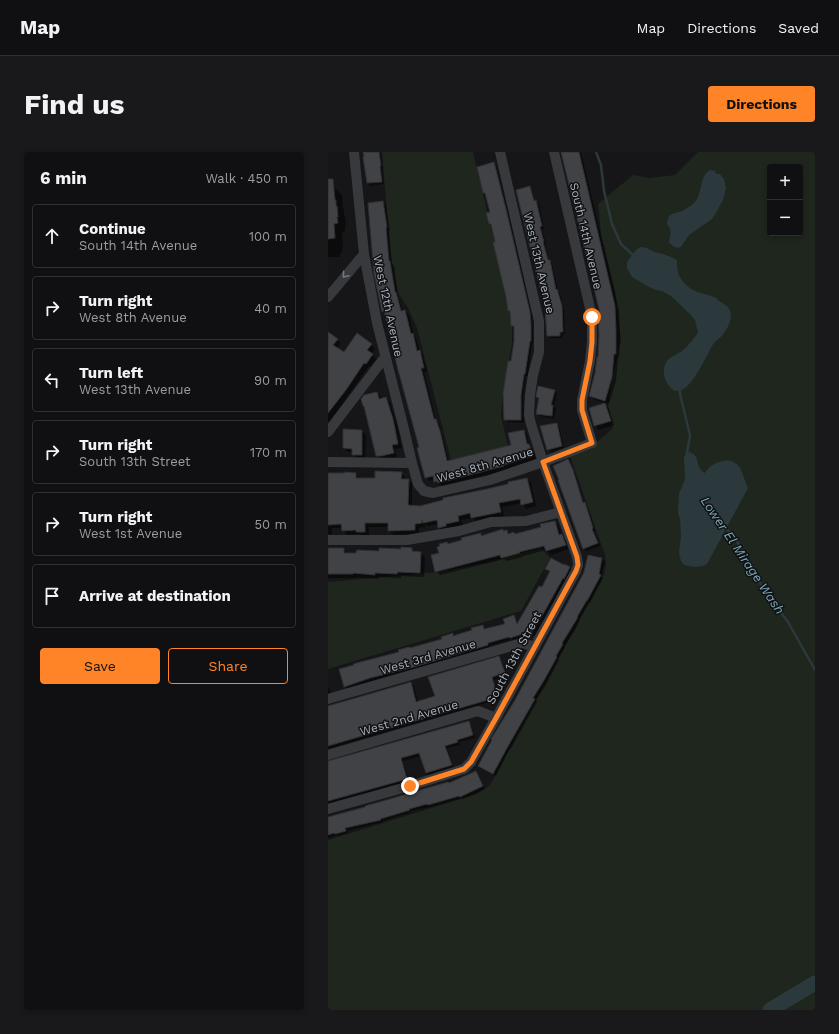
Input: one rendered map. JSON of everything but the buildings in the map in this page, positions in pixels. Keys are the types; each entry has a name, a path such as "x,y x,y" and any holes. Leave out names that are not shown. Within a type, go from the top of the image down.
{"street":[{"name":"West 12th Avenue","path":"354,152 364,254 377,323 412,463"},
{"name":"West 13th Avenue","path":"500,152 539,321 539,352 533,375 529,415 543,462 577,557 578,565"},
{"name":"South 14th Avenue","path":"554,152 592,317 590,361 582,400 582,410 592,443"},
{"path":"328,297 364,254"},
{"path":"328,432 385,357"},
{"name":"West 8th Avenue","path":"412,463 418,484 424,491 433,493 490,480 592,443"},
{"path":"328,462 412,463"},
{"path":"328,540 407,540 459,531 491,522 526,521 561,512"},
{"name":"South 13th Street","path":"328,809 464,769 471,762 496,718 578,565"},
{"name":"West 3rd Avenue","path":"328,699 522,643 535,646"},
{"name":"West 2nd Avenue","path":"328,755 478,711 496,718"}],"shaded area":[{"path":"382,152 473,152 508,300 512,323 512,343 503,393 501,416 508,446 452,464 417,328 408,308 398,293 391,259"},
{"path":"698,152 815,152 815,1010 328,1010 328,840 477,794 490,785 604,575 606,564 605,555 570,456 592,449 596,443 613,428 608,405 621,340 615,291 601,234 598,204 633,175 649,178 675,175"},
{"path":"711,170 715,171 716,174 720,174 724,179 726,189 723,200 712,219 689,235 681,247 674,247 669,242 671,233 667,224 669,217 672,214 691,206 695,202 705,175"},
{"path":"640,247 647,248 677,260 679,275 686,285 696,292 716,298 728,307 731,315 726,330 714,343 695,376 682,390 676,391 669,386 664,377 664,368 667,361 682,351 698,333 695,320 671,296 662,291 649,287 632,277 627,268 627,262"},
{"path":"689,452 695,456 699,467 705,473 710,466 718,462 734,462 740,468 748,488 707,564 695,567 684,565 681,561 679,553 681,536 680,519 678,513 679,494 685,479 684,457 686,453"},
{"path":"541,548 550,558 521,611 328,669 328,582 439,572 490,562"}],"waterway":[{"name":"Lower El Mirage Wash","path":"596,152 601,165 604,191 612,224 621,244 634,256"},
{"name":"Lower El Mirage Wash","path":"680,390 690,435 687,455"},
{"name":"Lower El Mirage Wash","path":"724,526 734,537 753,567 762,587 788,622 815,670"},
{"path":"770,1010 815,983"}],"route":[{"path":"410,786 464,769 471,762 576,571 578,565 577,557 543,462 592,443 582,410 582,400 590,361 592,317"}]}
